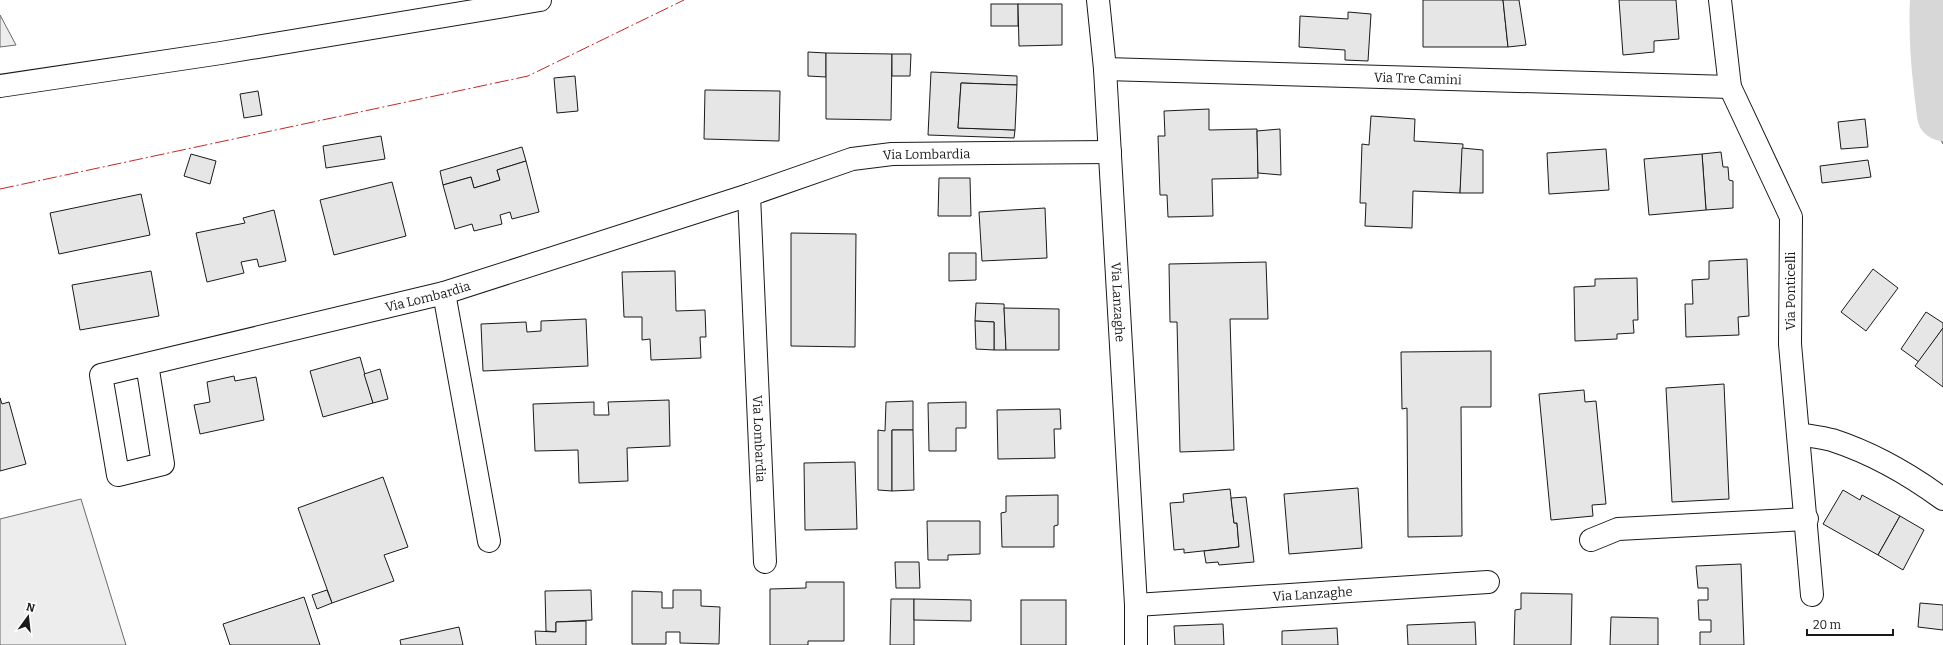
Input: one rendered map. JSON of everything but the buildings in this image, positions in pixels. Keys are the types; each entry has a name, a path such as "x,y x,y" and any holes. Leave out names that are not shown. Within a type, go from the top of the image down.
{"main road":[{"path":"0,86 220,53 540,0"},
{"name":"Via Lanzaghe","path":"1098,0 1105,69 1110,152 1136,605 1136,645"},
{"name":"Via Ponticelli","path":"1720,0 1730,87 1790,217 1790,344 1807,519 1812,595"},
{"name":"Via Tre Camini","path":"1105,69 1730,87"},
{"name":"Via Lombardia","path":"147,364 163,464 118,476 101,375 147,364 444,293 749,195 852,159 892,154 1110,152"},
{"name":"Via Lombardia","path":"749,195 765,562"},
{"path":"444,293 489,541"},
{"path":"1799,434 1831,440 1864,453 1897,469 1943,499"},
{"path":"1591,540 1618,529 1807,519"},
{"name":"Via Lanzaghe","path":"1136,605 1488,582"}],"shaded area":[{"path":"1925,0 1943,0 1943,144 1932,113 1929,94 1926,54"},
{"path":"0,15 16,45 0,47"},
{"path":"81,499 126,645 0,645 0,519"}],"waterway":[{"path":"1936,0 1937,58 1943,115"}],"power":[{"path":"0,189 528,76 684,0"}]}
